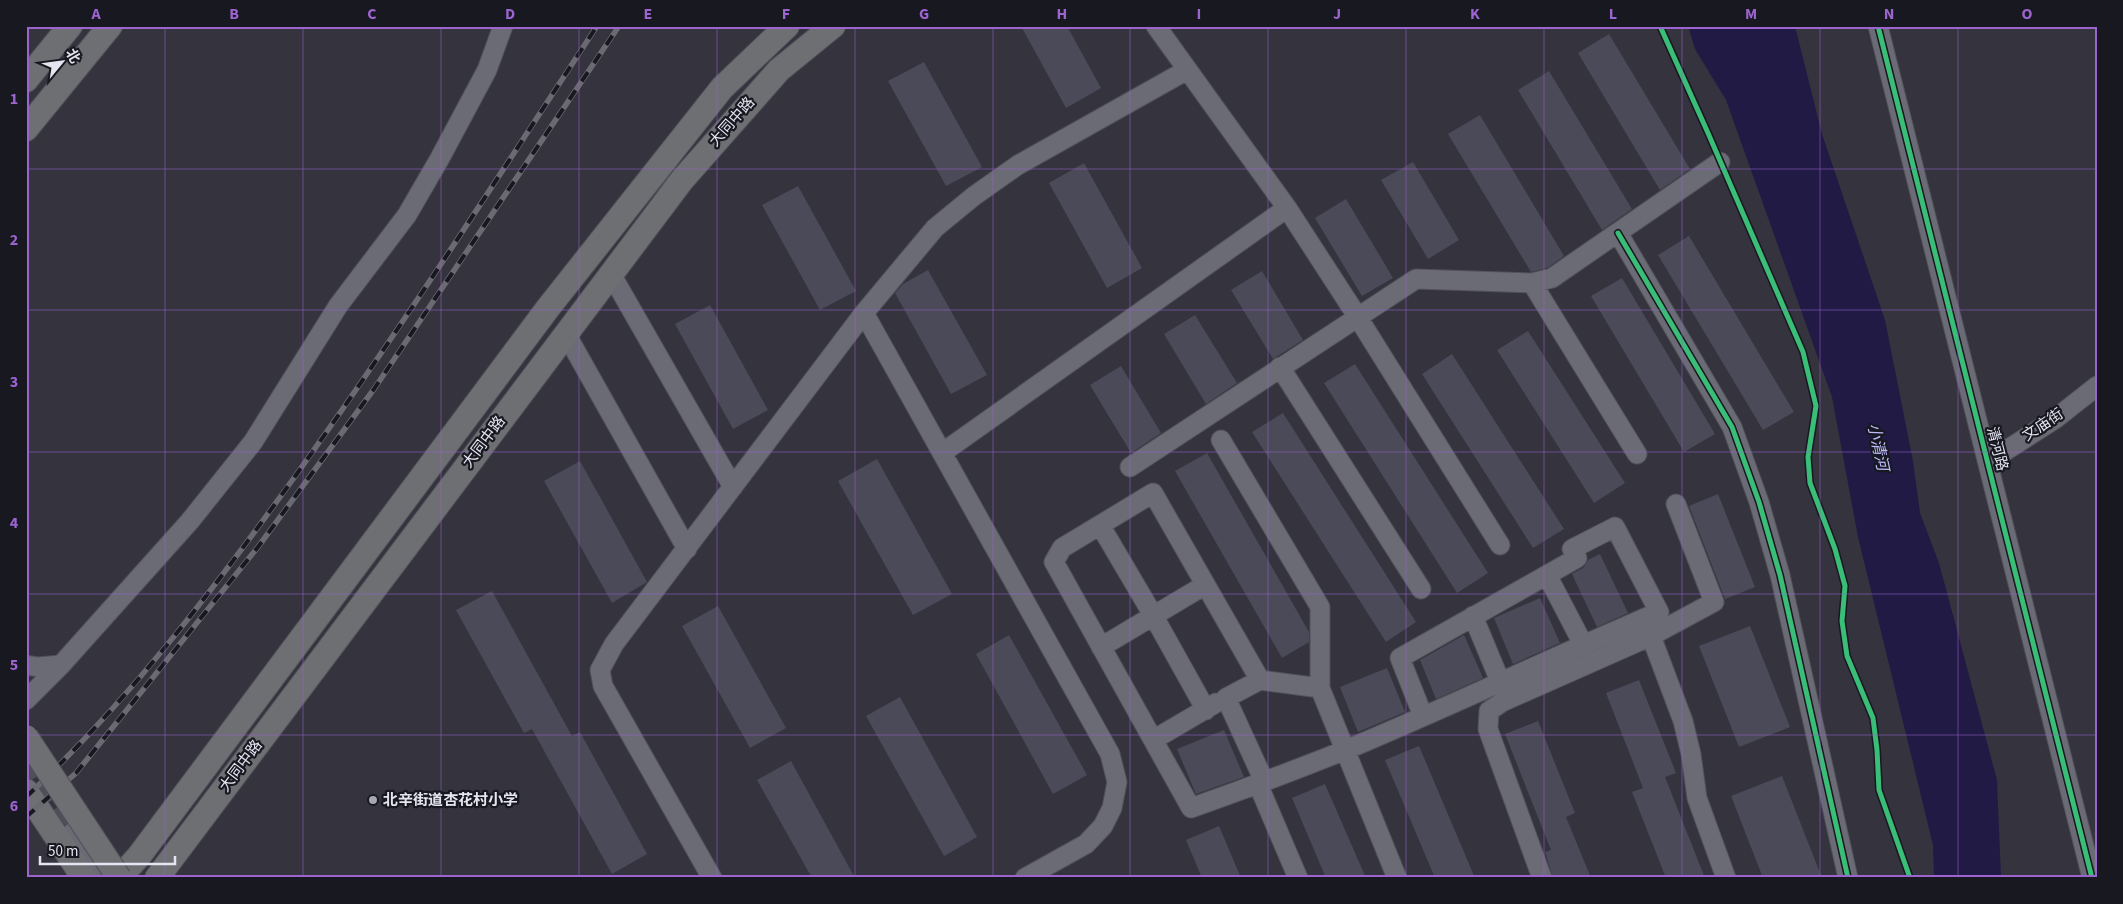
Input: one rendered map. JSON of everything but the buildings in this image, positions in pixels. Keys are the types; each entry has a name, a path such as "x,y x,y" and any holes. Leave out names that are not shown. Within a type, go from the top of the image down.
{"main road":[{"path":"26,80 70,26"},
{"path":"26,129 110,26"},
{"name":"大同中路","path":"119,878 138,856 548,308 722,88 787,26"},
{"name":"大同中路","path":"157,878 682,180 779,70 833,26"},
{"path":"26,737 119,878"},
{"path":"26,791 84,878"}],"street":[{"path":"26,700 61,665 190,521 252,442 338,306 412,207 487,70 503,26"},
{"path":"1156,26 1287,208 1358,316 1500,545"},
{"name":"清河路","path":"1878,26 2092,878"},
{"path":"712,878 603,686 600,670 614,644 864,313 935,228 974,196 1018,165 1187,70"},
{"path":"1130,467 1416,278 1532,284 1552,278 1720,162"},
{"path":"942,453 1287,208"},
{"path":"1618,233 1732,426 1759,502 1780,575 1848,878"},
{"path":"611,274 732,487"},
{"path":"1532,284 1637,454"},
{"path":"864,313 1110,754 1117,782 1112,808 1103,826 1086,844 1025,878"},
{"path":"566,334 687,549"},
{"path":"1280,367 1421,589"},
{"name":"文庙街","path":"1988,462 2055,419 2097,386"},
{"path":"1221,440 1320,607 1320,688 1397,878"},
{"path":"1260,680 1153,493 1062,548 1054,562 1191,808 1344,750 1423,716 1583,644 1659,612 1615,527 1572,549 1577,558 1400,658 1423,716"},
{"path":"1542,878 1488,729 1489,712 1502,702 1651,636 1714,602 1676,504"},
{"path":"1100,525 1206,710"},
{"path":"1547,575 1583,644"},
{"path":"1101,647 1205,585"},
{"path":"1473,616 1500,681"},
{"path":"1651,636 1683,721 1691,754 1697,798 1726,878"},
{"path":"26,665 38,667 61,665"},
{"path":"1152,740 1260,680 1320,688"},
{"path":"1226,698 1298,878"},
{"path":"73,832 103,878"}],"water":[{"name":"小清河","path":"1688,26 1795,26 1822,134 1885,320 1913,461 1920,513 1939,563 1997,780 2001,878 1934,878 1933,845 1858,537 1832,397 1726,100 1695,49"}],"tunnel":[{"path":"26,761 73,832"}],"railway":[{"path":"26,797 100,723 168,643 234,560 335,420 411,309 597,26"},
{"path":"26,817 76,773 258,547 374,389 619,26"}],"cycle path":[{"path":"1660,26 1803,352 1816,406 1808,457 1810,483 1835,549 1845,586 1842,621 1847,656 1873,718 1879,790 1910,878"},
{"path":"1878,26 2092,878"},
{"path":"1618,233 1732,427 1759,502 1780,575 1848,878"}],"place":[{"name":"北辛街道杏花村小学","path":"373,800"}]}
